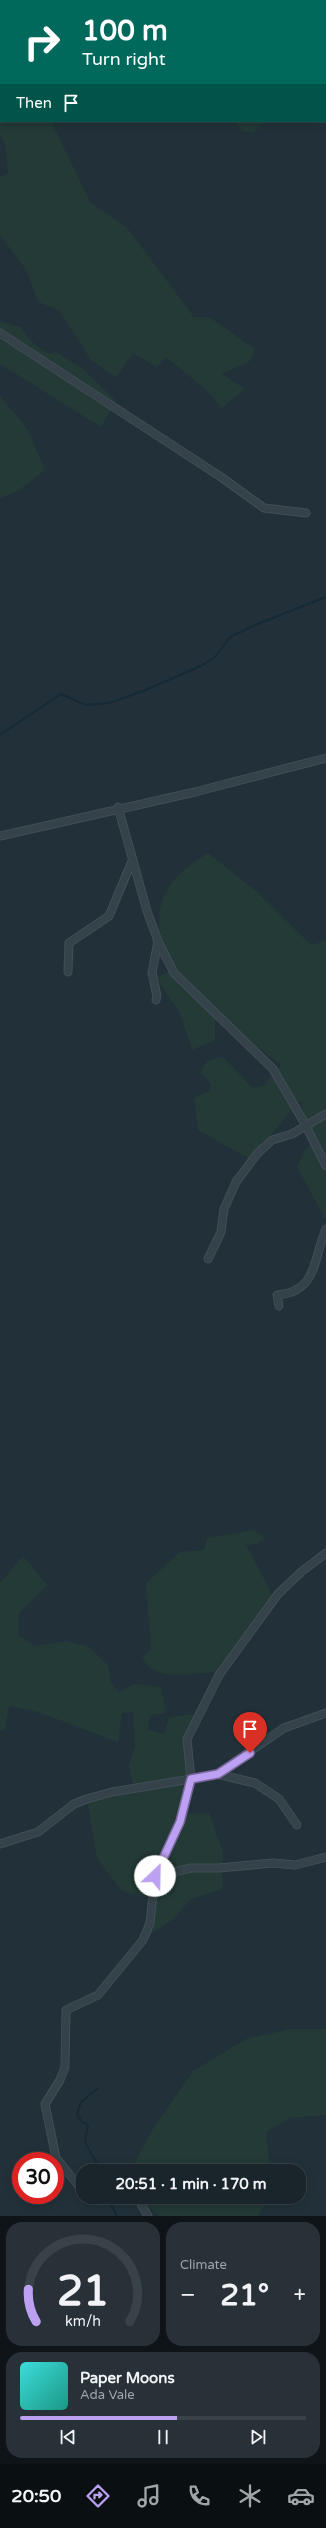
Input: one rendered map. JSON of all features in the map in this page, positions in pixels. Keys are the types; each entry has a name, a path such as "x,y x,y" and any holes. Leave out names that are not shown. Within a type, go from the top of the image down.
{"street":[{"path":"0,333 221,477 264,508 306,513"},
{"path":"0,836 118,807 195,792 326,758"},
{"path":"118,807 132,861 158,941 174,973 272,1069 305,1124 326,1166"},
{"path":"68,972 69,943 109,916 132,861"},
{"path":"156,1000 157,996 152,973 158,941"},
{"path":"208,1259 221,1232 224,1209 236,1182 257,1154 272,1140 292,1134 305,1124 326,1114"},
{"path":"279,1306 277,1295 291,1294 300,1290 314,1270 326,1229"},
{"path":"76,2182 56,2158 45,2104 60,2080 65,2067 66,2010 98,1995 143,1940 150,1923 155,1876 180,1822 191,1779 187,1739 219,1675 278,1594 301,1572 326,1553"},
{"path":"218,1774 284,1728 326,1713"},
{"path":"0,1844 38,1832 74,1804 87,1799 112,1792 218,1774 255,1783 279,1799 297,1826"},
{"path":"155,1876 191,1868 219,1868 274,1863 295,1864 326,1857"},
{"path":"141,2204 148,2216"}],"green space":[{"path":"0,122 51,122 90,202 128,229 194,317 209,317 255,349 250,361 222,374 245,389 222,408 205,389 166,357 156,367 133,353 116,377 91,360 59,310 38,302 27,271 0,235 0,177 8,174 5,144 0,134"},
{"path":"235,122 262,122 254,133 242,131"},
{"path":"0,321 20,327 32,342 48,354 56,352 83,369 116,401 101,427 0,364"},
{"path":"0,396 28,430 45,470 18,491 0,498"},
{"path":"208,853 256,891 311,945 326,941 326,1220 297,1167 304,1151 313,1142 300,1101 250,1159 198,1130 194,1098 210,1091 211,1084 200,1072 207,1061 223,1057 253,1088 263,1086 281,1065 215,1014 215,1040 192,1050 180,1013 156,978 168,972 160,933 159,917 161,903 167,890 176,878 190,865"},
{"path":"254,1530 265,1538 257,1544 246,1545 273,1596 216,1672 175,1675 156,1671 148,1666 142,1658 151,1649 146,1583 180,1552 204,1550 207,1538"},
{"path":"23,1556 47,1585 19,1613 18,1635 35,1646 66,1641 89,1647 108,1665 111,1683 119,1692 135,1684 161,1687 166,1713 150,1715 148,1730 164,1734 169,1717 194,1714 186,1735 190,1770 181,1814 209,1813 223,1852 222,1889 191,1899 173,1919 143,1940 152,1899 122,1891 97,1858 87,1799 134,1789 129,1766 135,1746 133,1712 122,1713 118,1742 38,1712 9,1706 5,1730 0,1730 0,1583"},
{"path":"291,2029 326,2029 326,2115 290,2118 266,2132 269,2164 134,2164 153,2129 193,2071 246,2039"},
{"path":"148,2204 265,2204 258,2216 159,2216"}],"waterway":[{"path":"0,735 61,694 86,705 109,703 143,691 201,666 215,657 230,637 255,625 326,597"},
{"path":"97,2164 85,2142 88,2125 81,2121 77,2114 81,2102 98,2088"},
{"path":"111,2204 117,2216"}],"route":[{"path":"155,1876 180,1822 191,1779 218,1774 250,1753"}]}
